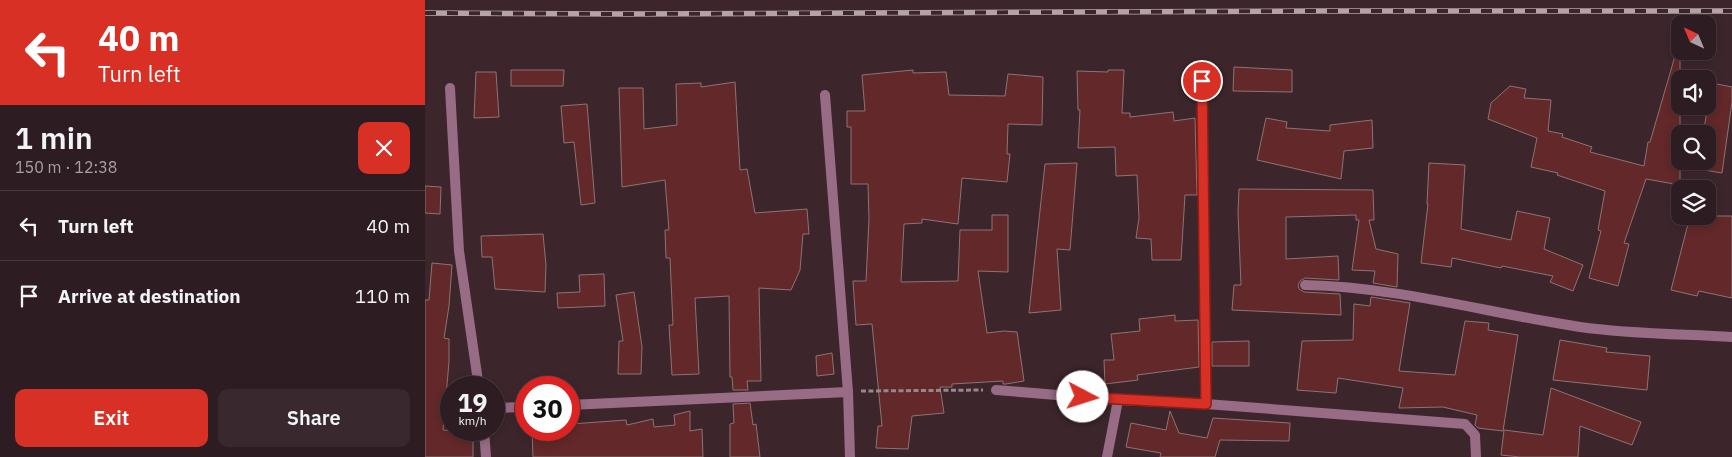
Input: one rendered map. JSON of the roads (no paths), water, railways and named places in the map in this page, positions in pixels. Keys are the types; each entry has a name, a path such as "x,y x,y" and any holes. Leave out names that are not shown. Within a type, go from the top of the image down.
{"street":[{"path":"1202,81 1206,404"},
{"path":"450,88 459,251 477,376"},
{"path":"825,95 848,392 850,457"},
{"path":"1305,285 1417,296 1579,327 1732,337"},
{"path":"996,390 1465,424 1475,435 1476,457"},
{"path":"580,404 848,392"},
{"path":"1107,457 1118,400"},
{"path":"485,441 487,457"}],"railway":[{"path":"425,13 1732,11"}]}
